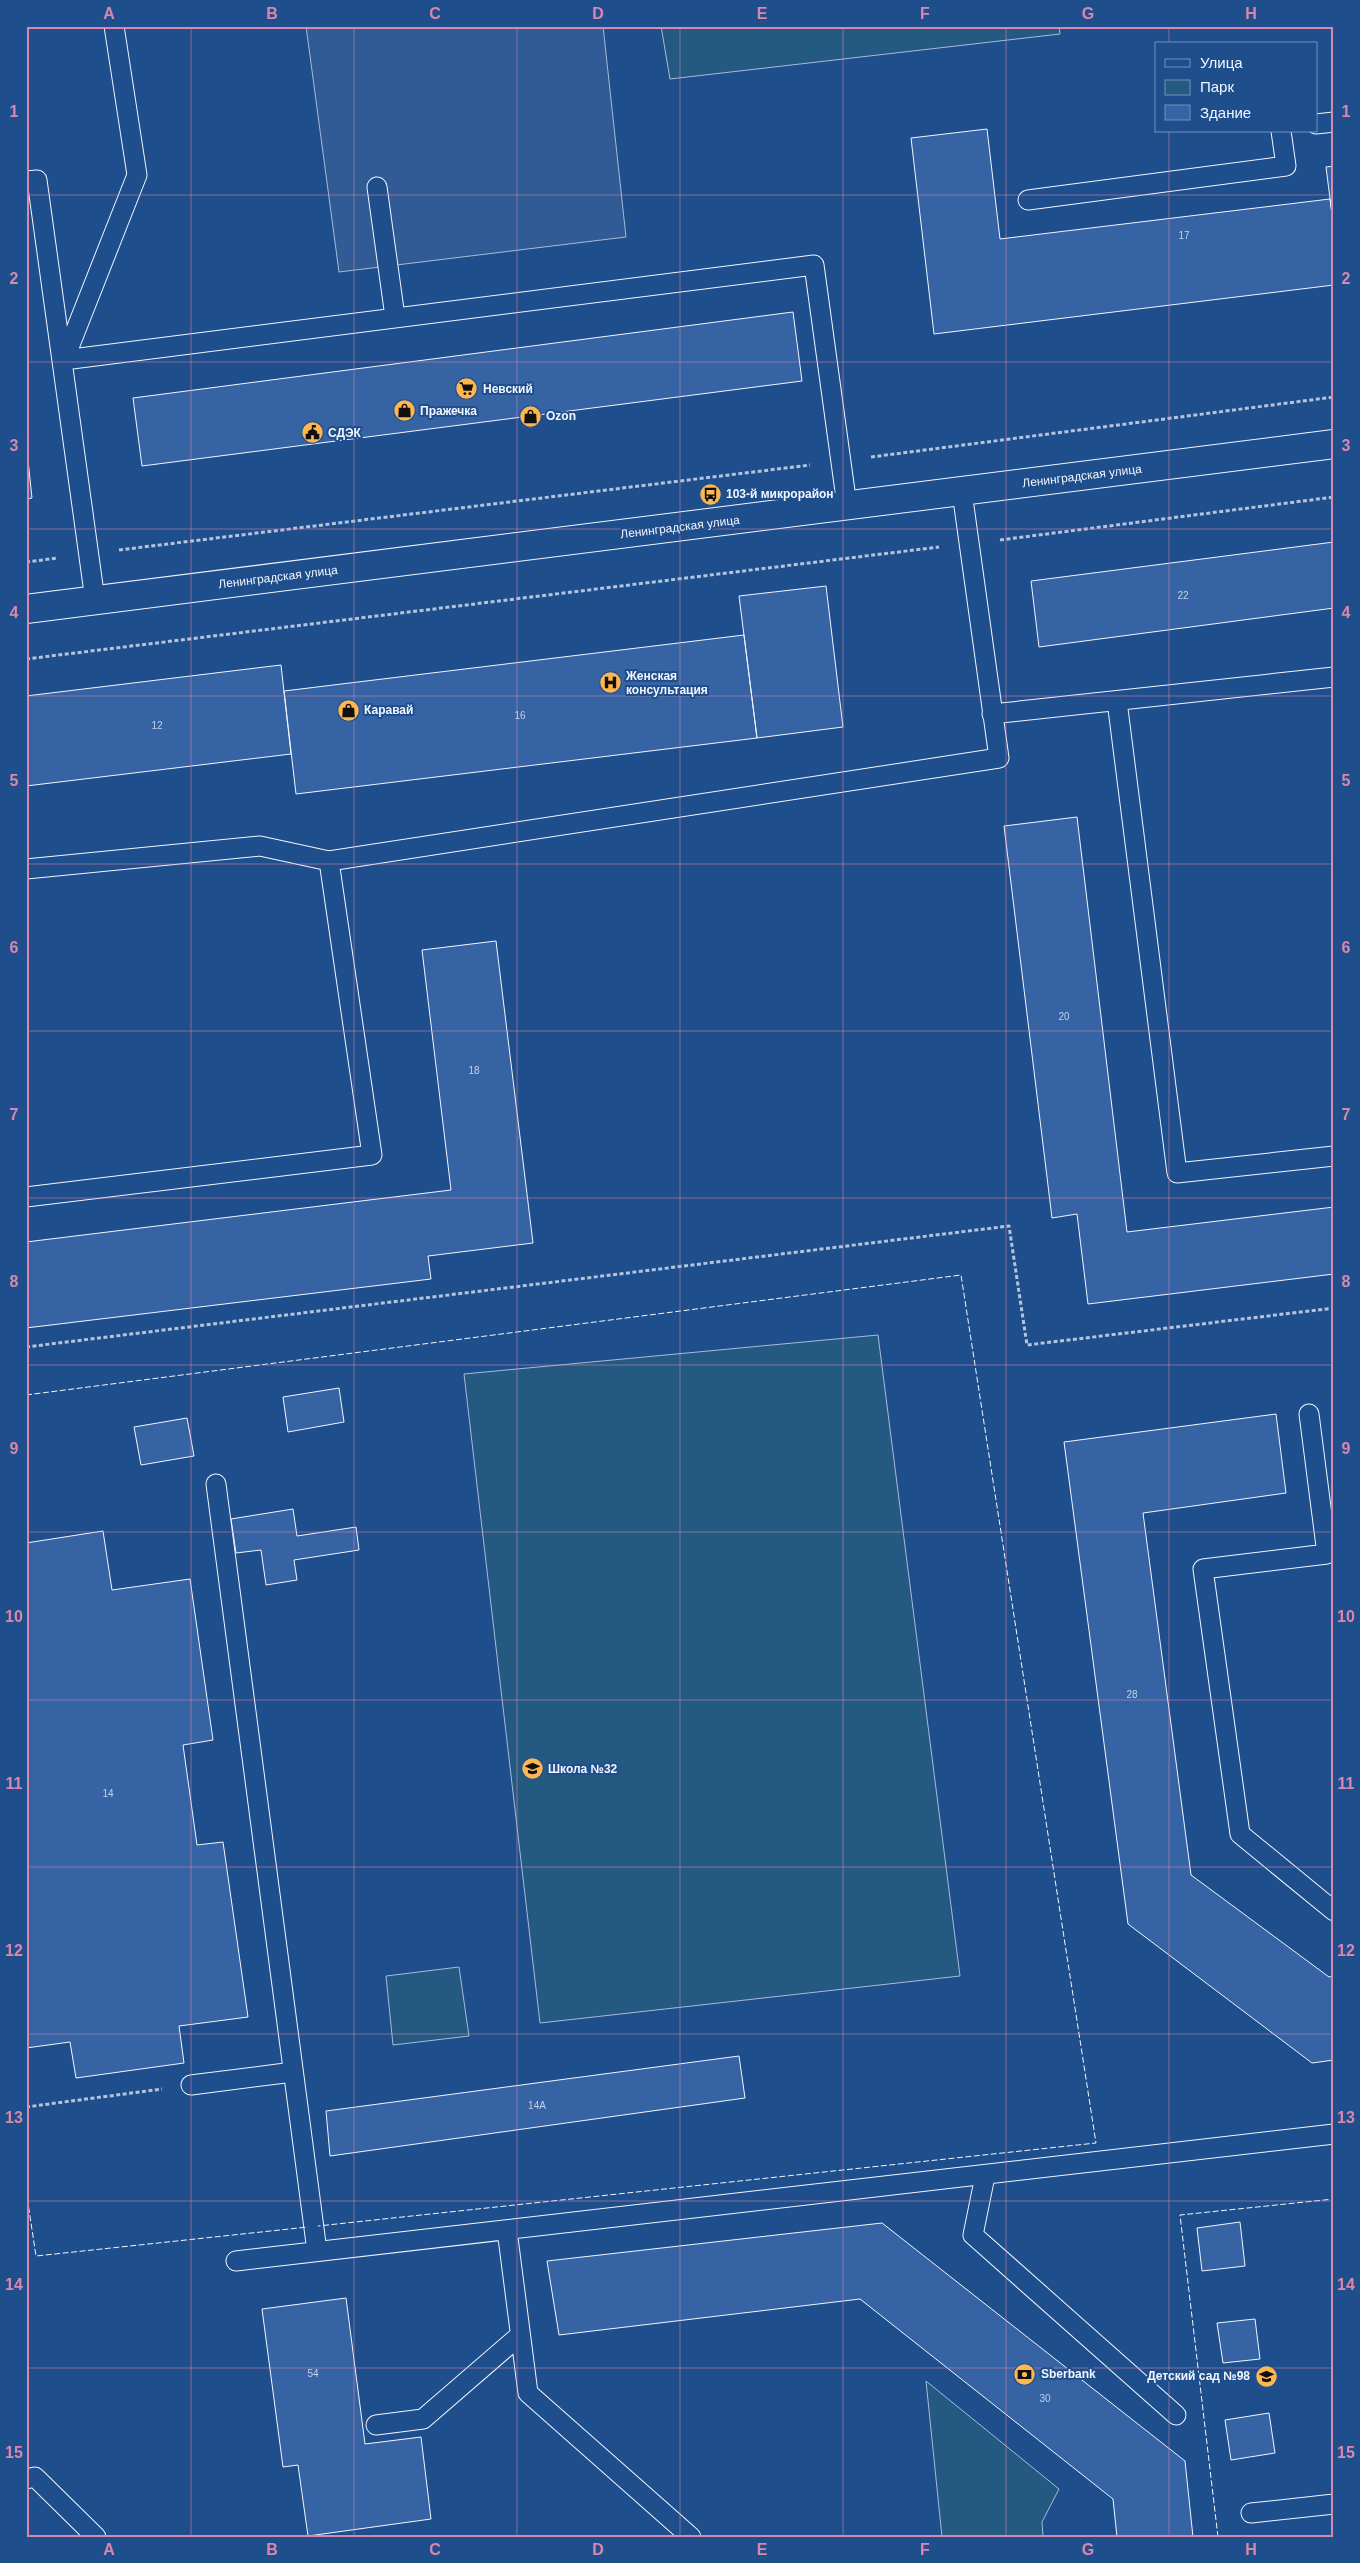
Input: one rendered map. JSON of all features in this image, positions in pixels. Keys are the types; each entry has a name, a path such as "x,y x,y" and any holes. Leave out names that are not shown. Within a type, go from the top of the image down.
{"street":[{"name":"Ленинградская улица","path":"26,609 1334,444"}],"lane":[{"path":"64,360 136,175 114,26"},
{"path":"1318,124 1334,122"},
{"path":"1028,200 1286,166 1281,132"},
{"path":"26,182 37,180 64,360 95,600"},
{"path":"377,187 395,317"},
{"path":"64,360 814,264 847,506"},
{"path":"26,869 260,846 329,861 999,758 962,492"},
{"path":"992,714 1334,677"},
{"path":"1117,701 1177,1173 1334,1156"},
{"path":"26,1197 372,1155 329,861"},
{"path":"1309,1414 1327,1554 1203,1569 1240,1834 1334,1911"},
{"path":"216,1484 316,2251"},
{"path":"191,2085 293,2072"},
{"path":"236,2261 985,2176 1334,2134"},
{"path":"985,2176 973,2236 1176,2415"},
{"path":"507,2230 519,2336 528,2393 691,2537"},
{"path":"376,2425 423,2419 519,2336"},
{"path":"26,2479 36,2477 96,2537"},
{"path":"1251,2513 1334,2504"}],"path":[{"path":"89,554 841,461 1334,397"},
{"path":"26,659 968,544 1334,497"},
{"path":"26,1347 1009,1226 1027,1345 1334,1308"},
{"path":"26,2107 191,2085"}],"green space":[{"path":"661,26 1059,26 1060,34 670,79"},
{"path":"878,1335 960,1976 540,2023 464,1374"},
{"path":"459,1967 469,2036 393,2045 386,1976"},
{"path":"926,2381 1059,2489 1042,2522 1043,2537 942,2537"}],"shaded area":[{"path":"306,26 603,26 626,237 339,272"}],"building":[{"path":"987,129 1000,239 1330,199 1334,230 1334,285 934,334 911,138"},
{"path":"1334,166 1334,230 1326,167"},
{"name":"Невский","path":"793,312 802,381 142,466 133,398"},
{"path":"26,441 32,498 26,499"},
{"path":"1334,542 1334,608 1039,647 1031,581"},
{"path":"826,586 843,727 757,738 739,596"},
{"path":"744,635 757,738 296,794 284,691"},
{"path":"281,665 291,754 26,786 26,696"},
{"path":"1077,817 1127,1232 1334,1207 1334,1274 1088,1304 1077,1214 1052,1218 1004,826"},
{"path":"496,941 533,1243 428,1256 431,1279 26,1328 26,1242 451,1190 422,950"},
{"path":"339,1388 344,1422 288,1432 283,1397"},
{"path":"1276,1414 1286,1493 1143,1513 1191,1875 1329,1977 1334,1976 1334,2060 1312,2063 1128,1924 1064,1442"},
{"path":"187,1418 194,1456 141,1465 134,1427"},
{"path":"293,1509 297,1536 356,1527 359,1550 294,1560 297,1580 266,1585 261,1550 236,1553 231,1519"},
{"path":"103,1531 112,1590 190,1579 213,1740 183,1745 197,1845 223,1842 248,2017 179,2026 184,2063 76,2078 70,2042 26,2048 26,1543"},
{"path":"739,2056 745,2098 330,2156 326,2111"},
{"path":"1240,2222 1245,2266 1202,2271 1197,2228"},
{"path":"882,2223 1185,2461 1193,2537 1117,2537 1113,2499 860,2299 559,2335 547,2261"},
{"path":"346,2298 365,2444 421,2437 431,2519 308,2536 298,2465 283,2467 262,2309"},
{"path":"1255,2319 1260,2359 1223,2363 1217,2323"},
{"path":"1269,2413 1275,2453 1231,2460 1225,2420"}],"fence":[{"path":"26,1395 961,1275 1096,2143 318,2226"},
{"path":"26,2190 36,2256 308,2227"},
{"path":"1218,2537 1180,2215 1334,2199"}],"place":[{"name":"Невский","path":"467,389"},
{"name":"Пражечка","path":"404,411"},
{"name":"Ozon","path":"530,416"},
{"name":"СДЭК","path":"312,433"},
{"name":"103-й микрорайон","path":"710,494"},
{"name":"Женская консультация","path":"610,683"},
{"name":"Каравай","path":"348,710"},
{"name":"Школа №32","path":"532,1769"},
{"name":"Sberbank","path":"1025,2374"},
{"name":"Детский сад №98","path":"1266,2376"}]}
